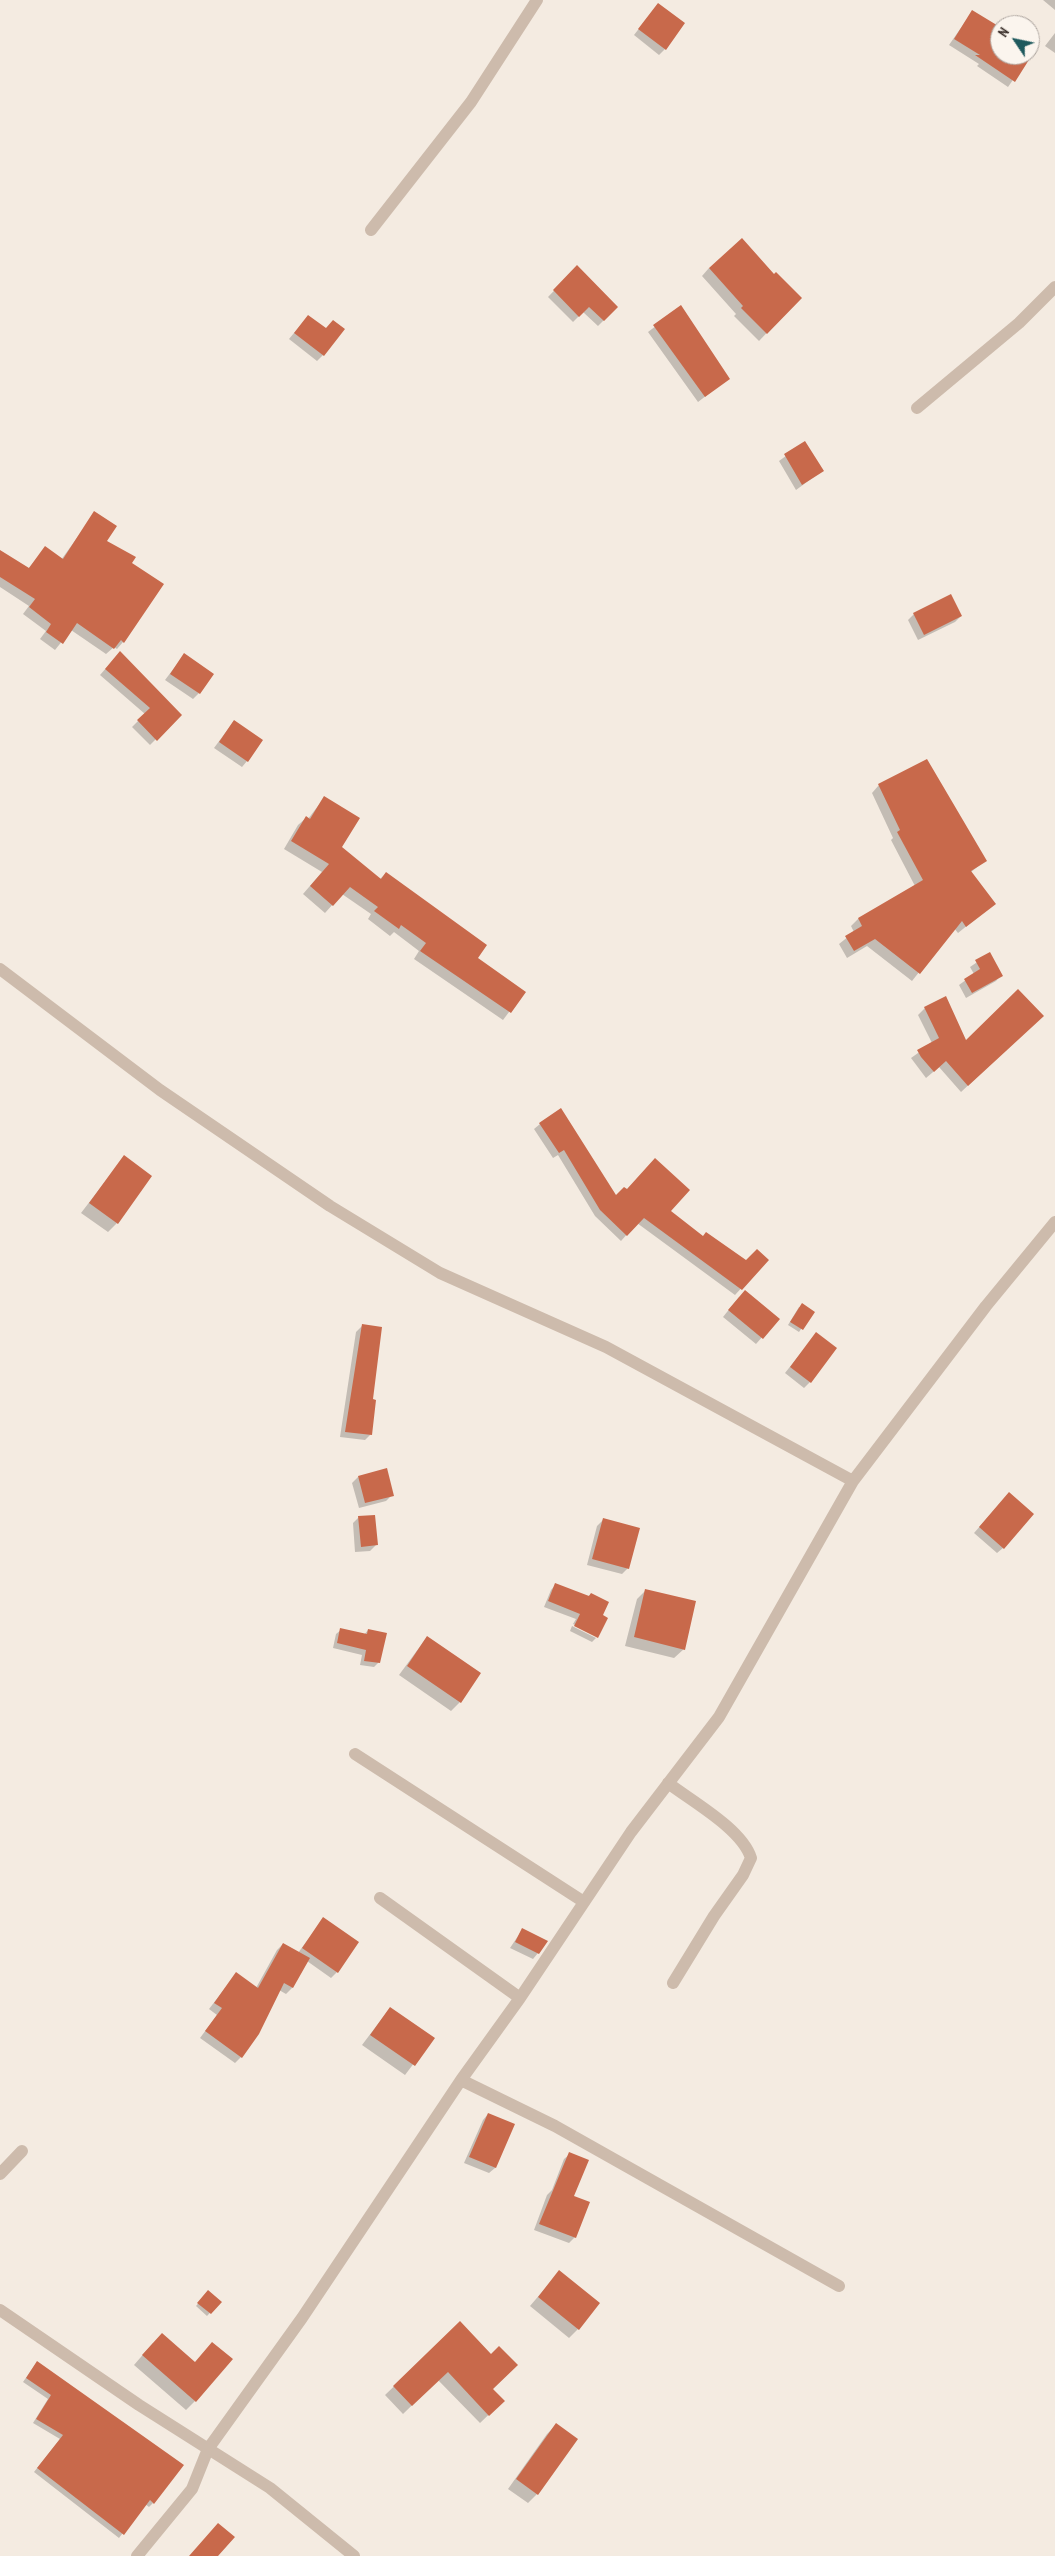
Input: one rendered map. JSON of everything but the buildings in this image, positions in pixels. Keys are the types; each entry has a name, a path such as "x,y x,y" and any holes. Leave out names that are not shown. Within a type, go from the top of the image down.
{"street":[{"path":"371,230 471,102 537,0"},
{"path":"916,408 1019,323 1055,287"},
{"path":"0,969 160,1090 330,1206 440,1273 606,1347 853,1481"},
{"path":"137,2556 192,2489 208,2449 302,2318 631,1832 719,1717 853,1481 986,1306 1055,1222"},
{"path":"355,1754 584,1902"},
{"path":"668,1783 738,1836 751,1858 743,1875 714,1916 673,1983"},
{"path":"380,1898 520,1998"},
{"path":"462,2080 555,2126 839,2286"},
{"path":"0,2174 22,2150"},
{"path":"0,2310 208,2449 270,2488 354,2556"}]}
